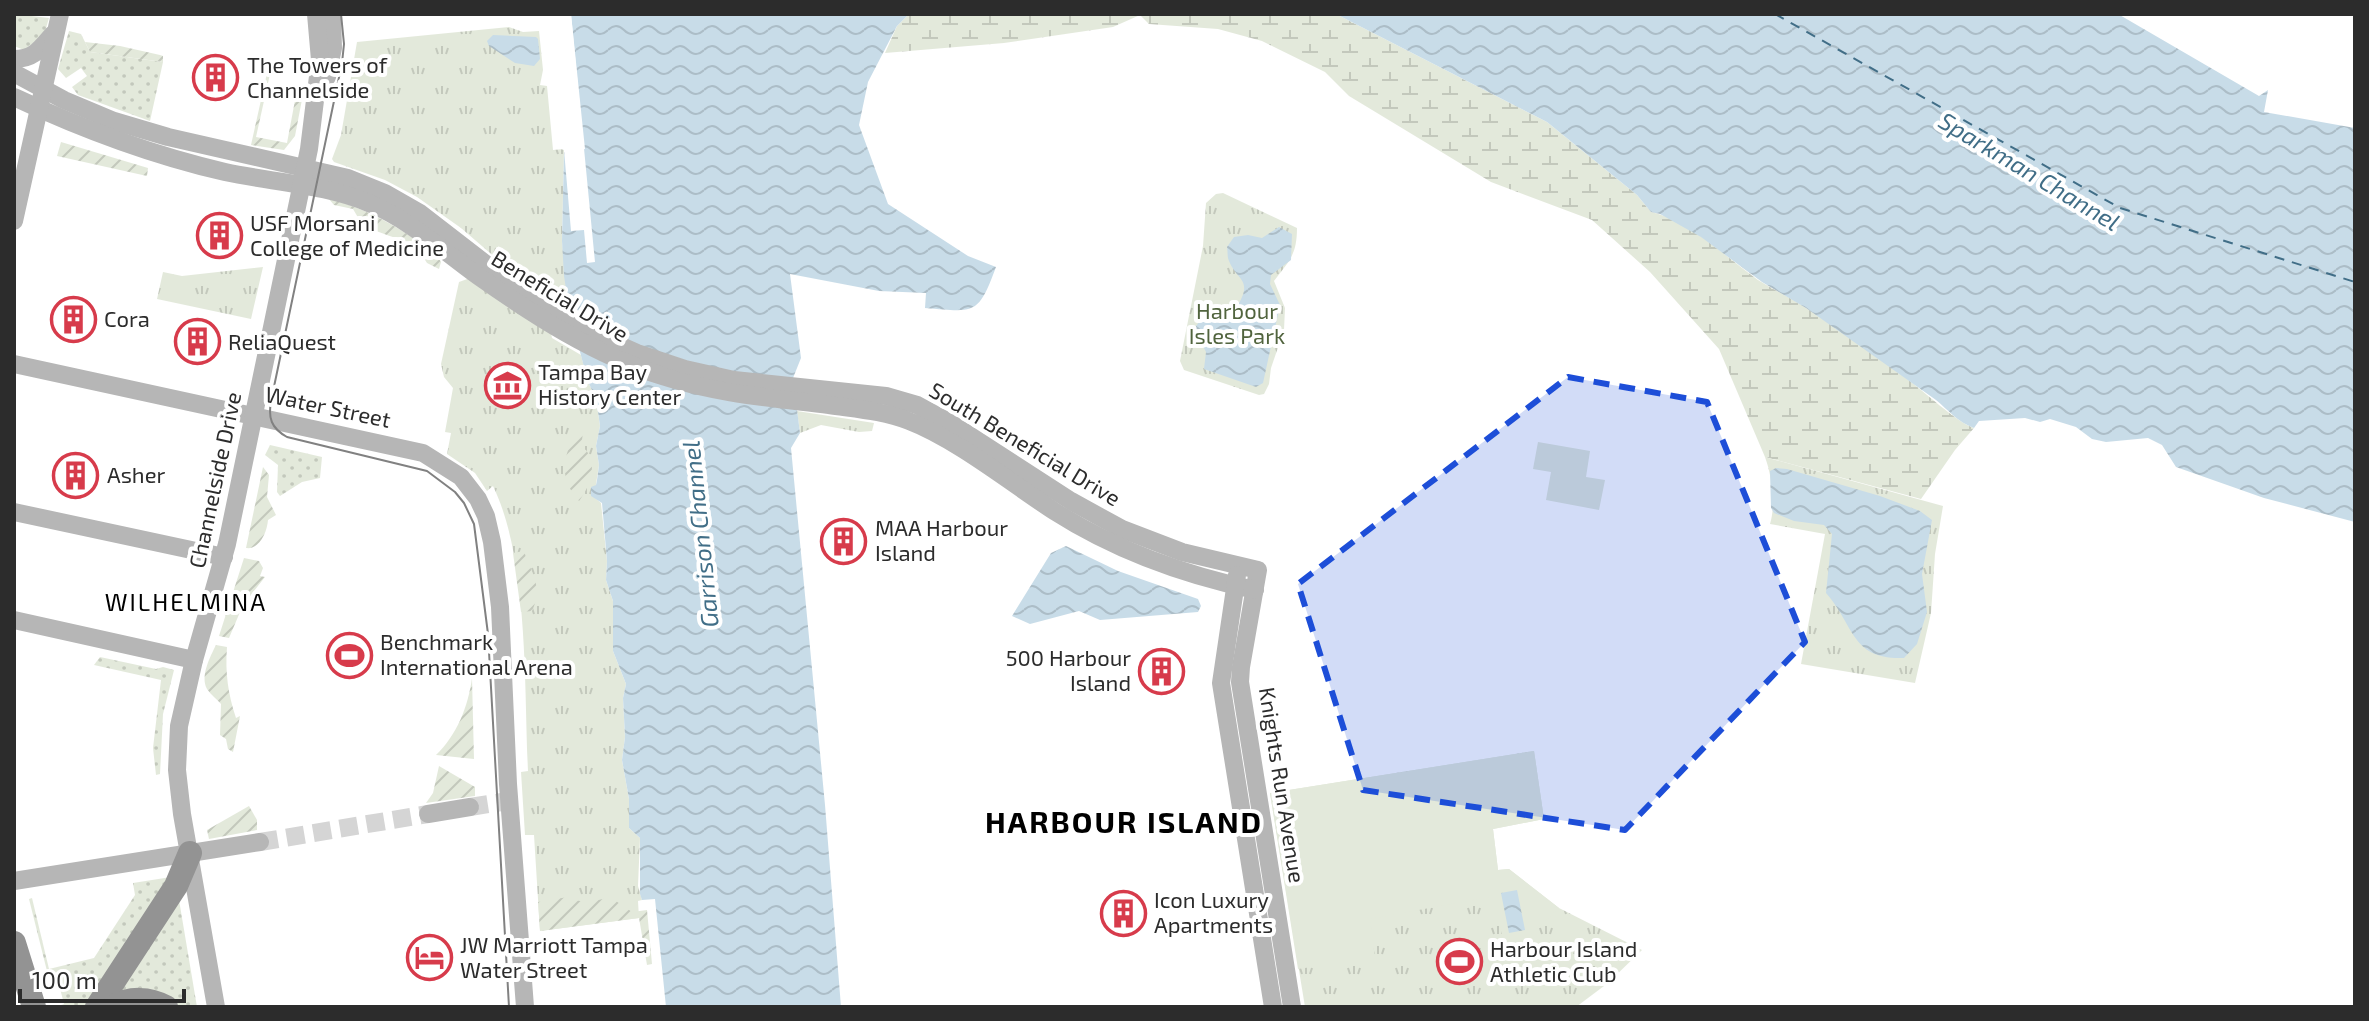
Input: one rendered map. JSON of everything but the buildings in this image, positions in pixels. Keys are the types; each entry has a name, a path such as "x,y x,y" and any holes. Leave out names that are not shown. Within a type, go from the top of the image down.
{"highway":[{"path":"97,1007 170,896 190,853"},
{"path":"14,943 34,1007"},
{"path":"113,1007 138,1000 166,1007"}],"street":[{"name":"Channelside Drive","path":"216,1007 179,795 177,756 182,706 224,557 303,177 316,105 320,60 316,14"},
{"name":"Channelside Drive","path":"316,105 324,93 333,48 330,18"},
{"path":"14,59 26,59 37,53 58,21"},
{"path":"14,221 58,21"},
{"path":"14,73 85,109 136,128 303,177"},
{"path":"14,97 99,136 172,159 303,177"},
{"name":"Beneficial Drive","path":"303,177 358,182 402,202 550,316 675,367 811,396"},
{"name":"Water Street","path":"14,364 388,444 433,458 461,477 478,499 486,516 500,607 506,802 525,1007"},
{"name":"South Beneficial Drive","path":"811,396 886,396 917,405 1102,519 1163,546 1258,570"},
{"name":"South Beneficial Drive","path":"811,396 917,424 1069,520 1111,542 1160,563 1255,590"},
{"path":"14,512 224,557"},
{"name":"Knights Run Avenue","path":"1239,567 1222,667 1264,820 1292,1007"},
{"name":"Knights Run Avenue","path":"1258,570 1234,706 1244,824 1273,1007"},
{"path":"14,620 194,660"},
{"path":"428,814 470,807"},
{"path":"1244,824 1264,820"},
{"path":"14,881 260,842"}],"highlighted area":[{"path":"1568,377 1707,402 1805,642 1625,830 1363,790 1298,584"}],"green space":[{"path":"14,14 49,18 44,35 24,50 14,46"},
{"path":"909,14 1336,14 1547,122 1637,195 1651,212 1693,231 1758,280 1831,325 1974,428 1921,499 1765,457 1719,349 1650,272 1592,220 1491,182 1349,96 1325,72 1262,41 1218,29 1149,24 1140,15 1113,27 1004,43 885,53 897,26"},
{"path":"509,27 523,32 539,31 543,70 540,85 547,86 553,150 564,149 562,241 569,307 497,259 461,228 417,197 385,180 332,159 341,135 357,42"},
{"path":"69,31 81,34 90,52 163,62 150,121 78,95 72,87 87,76 81,68 66,78 58,69"},
{"path":"85,42 160,55 163,62 90,52"},
{"path":"267,73 270,74 256,137 287,143 296,95 299,89 304,89 295,136 284,150 251,145"},
{"path":"61,142 148,168 147,176 57,156"},
{"name":"Harbour Isles Park","path":"1223,193 1297,228 1294,251 1274,281 1285,308 1284,330 1269,384 1264,394 1259,395 1184,370 1180,361 1203,246 1206,203 1216,194"},
{"path":"328,198 386,221 437,255 441,262 439,269 427,263 415,244 363,226 353,209 334,205"},
{"path":"263,267 251,319 157,299 163,272 182,276"},
{"path":"470,278 551,333 552,338 581,355 596,398 600,426 594,497 601,503 606,580 613,601 613,651 626,684 622,760 629,799 629,828 640,838 638,886 642,900 638,901 639,918 540,931 534,835 525,835 521,772 528,771 525,663 513,550 505,516 493,486 487,491 475,473 447,454 451,433 445,432 453,388 444,377 441,364 459,282"},
{"path":"797,411 874,423 872,431 859,432 821,425 800,433"},
{"path":"580,429 583,432 581,448 590,457 592,471 589,484 579,501 568,483 565,465 569,447"},
{"path":"1538,442 1590,451 1586,477 1605,480 1599,510 1546,500 1551,472 1533,469"},
{"path":"270,445 322,457 320,478 302,482 280,496 277,492 278,465 265,455"},
{"path":"1765,457 1943,506 1935,554 1931,613 1915,683 1801,664 1825,534 1770,524 1772,490"},
{"path":"263,467 269,475 267,497 276,515 268,520 258,543 246,548"},
{"path":"524,551 537,594 532,611 521,612 513,553"},
{"path":"244,558 259,561 263,568 260,576 265,577 243,605 229,638 219,636"},
{"path":"216,645 227,647 229,692 236,718 240,716 233,752 220,735 221,704 205,684 207,667"},
{"path":"100,657 174,670 163,714 160,774 156,775 153,748 161,680 94,665"},
{"path":"472,678 474,759 436,755 450,739 460,720"},
{"path":"1534,751 1544,819 1493,829 1498,870 1509,869 1559,908 1642,950 1608,983 1576,1007 1305,1007 1270,793"},
{"path":"1534,751 1544,819 1493,829 1498,870 1509,869 1559,908 1514,950 1504,951 1500,921 1493,921 1489,897 1370,919 1375,958 1298,969 1270,793"},
{"path":"439,766 475,787 475,796 426,803 433,793"},
{"path":"249,806 257,820 257,830 209,839 207,830"},
{"path":"171,877 178,894 197,1007 56,1007 64,1004 56,973 48,975 29,899 32,898 49,969 94,958 135,895 133,883"},
{"path":"568,897 584,902 610,897 632,912 647,910 652,964 647,965 639,918 540,931 538,902"}],"water":[{"name":"Garrison Channel","path":"571,14 909,14 897,26 868,82 859,125 888,204 968,256 996,267 979,303 965,310 925,308 926,293 879,291 790,274 801,358 793,378 800,433 791,448 841,1007 666,1007 655,899 642,900 640,838 629,828 629,799 622,760 626,684 613,651 613,601 606,580 602,503 591,496 599,465 596,446 600,426 596,398 588,382 570,314 564,276 564,152 585,149"},
{"name":"Sparkman Channel","path":"1336,14 2118,14 2259,96 2268,90 2264,112 2355,128 2355,522 2264,498 2176,467 2162,445 2148,438 2106,442 2092,439 2076,427 2050,419 2040,422 2025,418 1979,421 1974,428 1968,426 1936,400 1701,237 1651,212 1637,195 1547,122"},
{"path":"493,35 536,37 540,59 534,66 515,63 489,46 487,41"},
{"path":"1279,227 1292,234 1291,260 1271,275 1270,284 1280,305 1263,383 1256,387 1204,369 1206,352 1194,329 1208,315 1238,305 1242,296 1244,285 1228,258 1227,247 1234,237 1248,235 1262,238"},
{"path":"1776,468 1880,496 1920,511 1932,520 1922,574 1927,612 1917,644 1904,658 1874,653 1856,639 1826,593 1832,534 1824,525 1794,521 1774,513 1771,508 1770,471"},
{"path":"1066,546 1118,571 1198,599 1201,606 1198,612 1100,620 1079,611 1030,624 1012,616 1051,553"},
{"path":"1517,890 1525,930 1509,933 1501,893"}],"pier":[{"path":"567,14 571,14 595,262 587,263 584,230 571,231 564,150 561,149 580,146"}],"ferry route":[{"path":"1775,14 2120,208 2355,282"}],"tunnel":[{"path":"470,807 502,802"},
{"path":"260,842 428,814"}],"tram line":[{"path":"341,14 342,63 270,413 274,426 287,437 427,471 455,492 474,524 488,634 509,1007"}],"place":[{"name":"The Towers of Channelside","path":"216,78"},
{"name":"USF Morsani College of Medicine","path":"219,236"},
{"name":"Cora","path":"73,319"},
{"name":"ReliaQuest","path":"197,342"},
{"name":"Tampa Bay History Center","path":"507,385"},
{"name":"Asher","path":"76,475"},
{"name":"MAA Harbour Island","path":"844,541"},
{"name":"Benchmark International Arena","path":"349,655"},
{"name":"500 Harbour Island","path":"1162,671"},
{"name":"Icon Luxury Apartments","path":"1123,913"},
{"name":"JW Marriott Tampa Water Street","path":"429,958"},
{"name":"Harbour Island Athletic Club","path":"1459,962"}],"district":[{"name":"WILHELMINA","path":"186,603"},
{"name":"HARBOUR ISLAND","path":"1124,823"}]}
